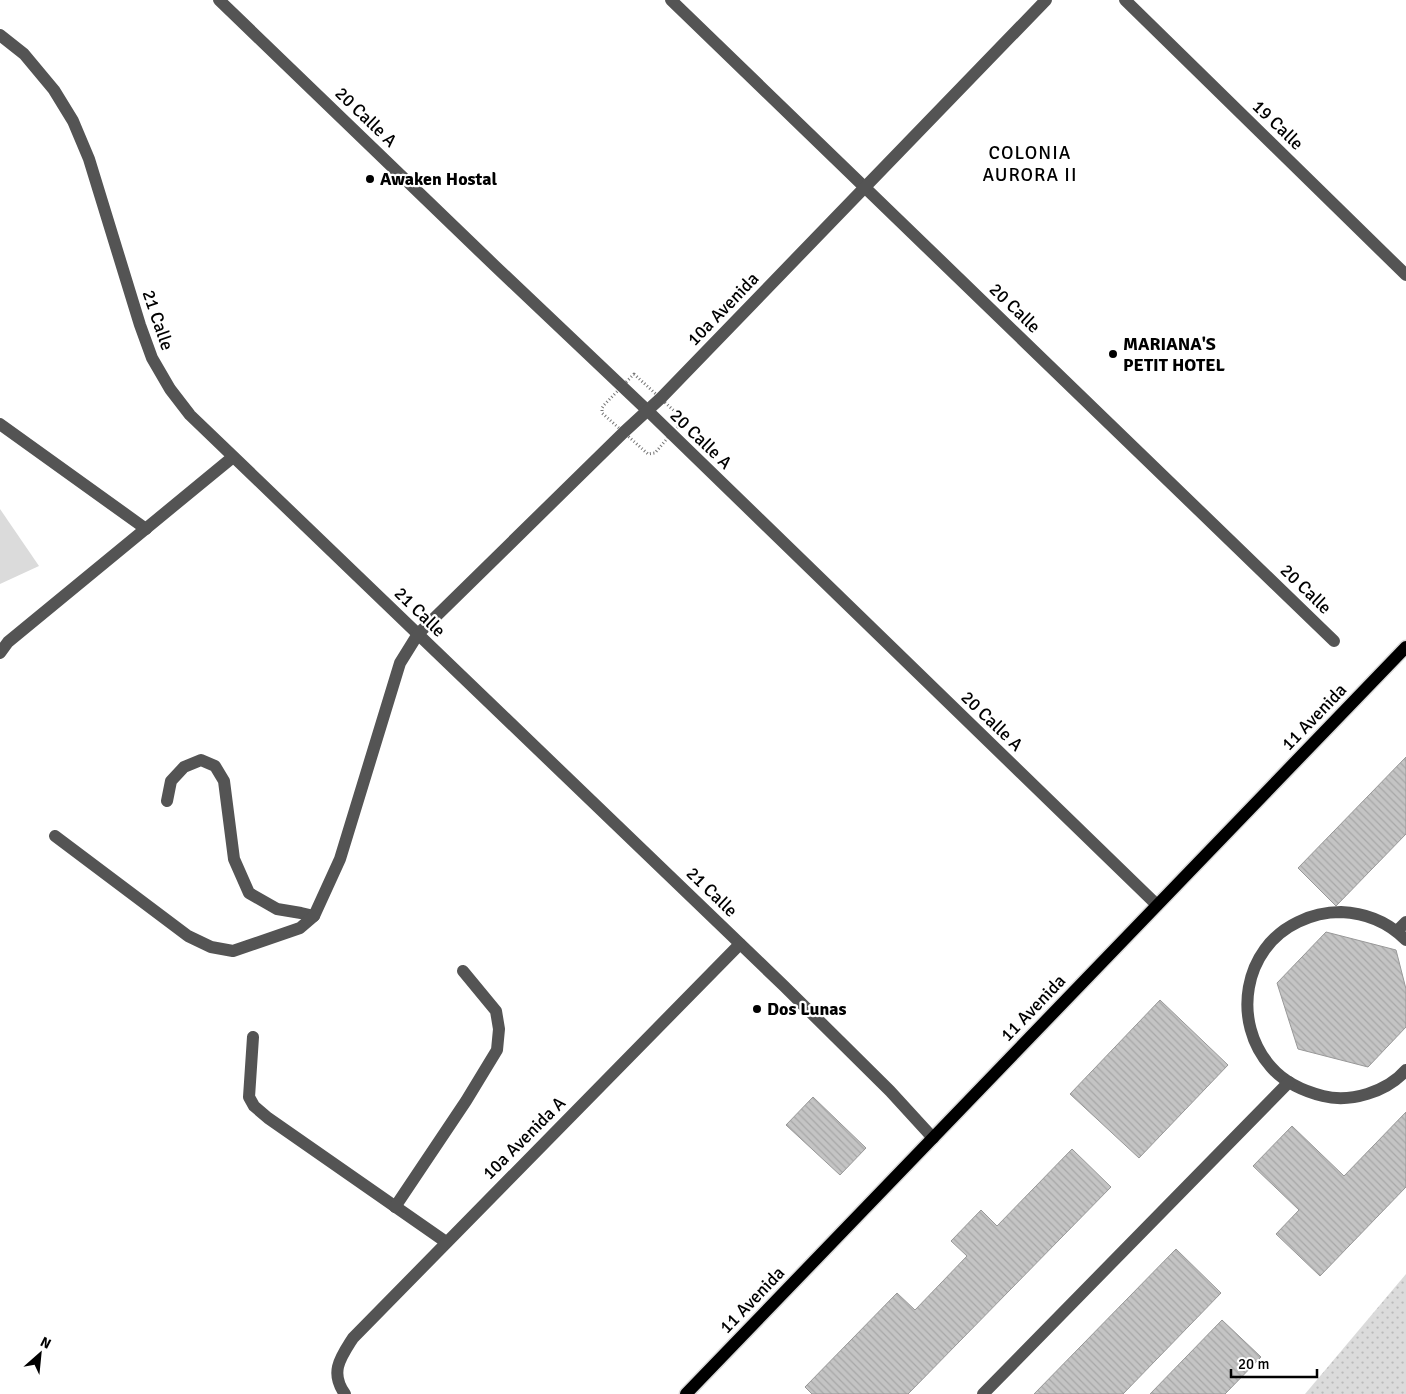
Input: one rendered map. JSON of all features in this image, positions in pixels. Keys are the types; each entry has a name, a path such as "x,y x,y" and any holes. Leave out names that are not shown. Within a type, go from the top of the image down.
{"main road":[{"name":"11 Avenida","path":"686,1394 1406,647"}],"street":[{"name":"20 Calle A","path":"219,0 648,411 1157,905"},
{"name":"20 Calle","path":"671,0 1334,641"},
{"name":"10a Avenida","path":"314,916 340,859 400,663 418,634 648,411 1046,0"},
{"name":"19 Calle","path":"1125,0 1406,275"},
{"name":"21 Calle","path":"0,35 24,54 54,90 73,121 89,160 152,358 170,389 190,415 740,944 890,1091 933,1138"},
{"path":"0,424 146,529"},
{"path":"0,654 8,642 233,457"},
{"path":"167,802 171,781 184,767 201,760 215,766 224,781 234,859 249,893 278,910 314,916"},
{"path":"55,836 188,936 211,947 233,951 300,928 314,916"},
{"path":"1403,931 1377,919 1355,913 1332,912 1309,916 1288,926 1271,941 1258,960 1249,982 1247,1004 1248,1020 1258,1049 1271,1068 1289,1082 1307,1092 1327,1097 1347,1098 1367,1094 1386,1086 1406,1070"},
{"name":"10a Avenida A","path":"345,1394 337,1376 338,1361 353,1338 740,944"},
{"path":"395,1207 466,1101 497,1050 499,1030 496,1011 463,971"},
{"path":"254,1037 249,1097 254,1106 268,1118 446,1242"},
{"path":"983,1394 1289,1082"}],"shaded area":[{"path":"0,509 39,566 0,584"},
{"path":"1406,1274 1406,1394 1305,1394"}],"building":[{"path":"1406,757 1406,834 1336,906 1298,868"},
{"path":"1326,932 1396,950 1406,989 1406,1027 1368,1067 1298,1049 1277,983"},
{"path":"1160,1000 1228,1065 1139,1158 1070,1094"},
{"path":"813,1097 866,1148 840,1175 786,1125"},
{"path":"1406,1112 1406,1187 1320,1276 1276,1234 1299,1210 1253,1166 1292,1126 1344,1176"},
{"path":"1072,1149 1111,1187 908,1394 812,1394 805,1387 897,1293 915,1310 967,1256 951,1241 981,1210 997,1226"},
{"path":"1176,1249 1221,1293 1123,1394 1034,1394"},
{"path":"1222,1320 1261,1357 1225,1394 1150,1394"}],"place":[{"name":"Awaken Hostal","path":"370,179"},
{"name":"MARIANA'S PETIT HOTEL","path":"1113,354"},
{"name":"Dos Lunas","path":"757,1009"}],"district":[{"name":"COLONIA AURORA II","path":"1030,163"}]}
